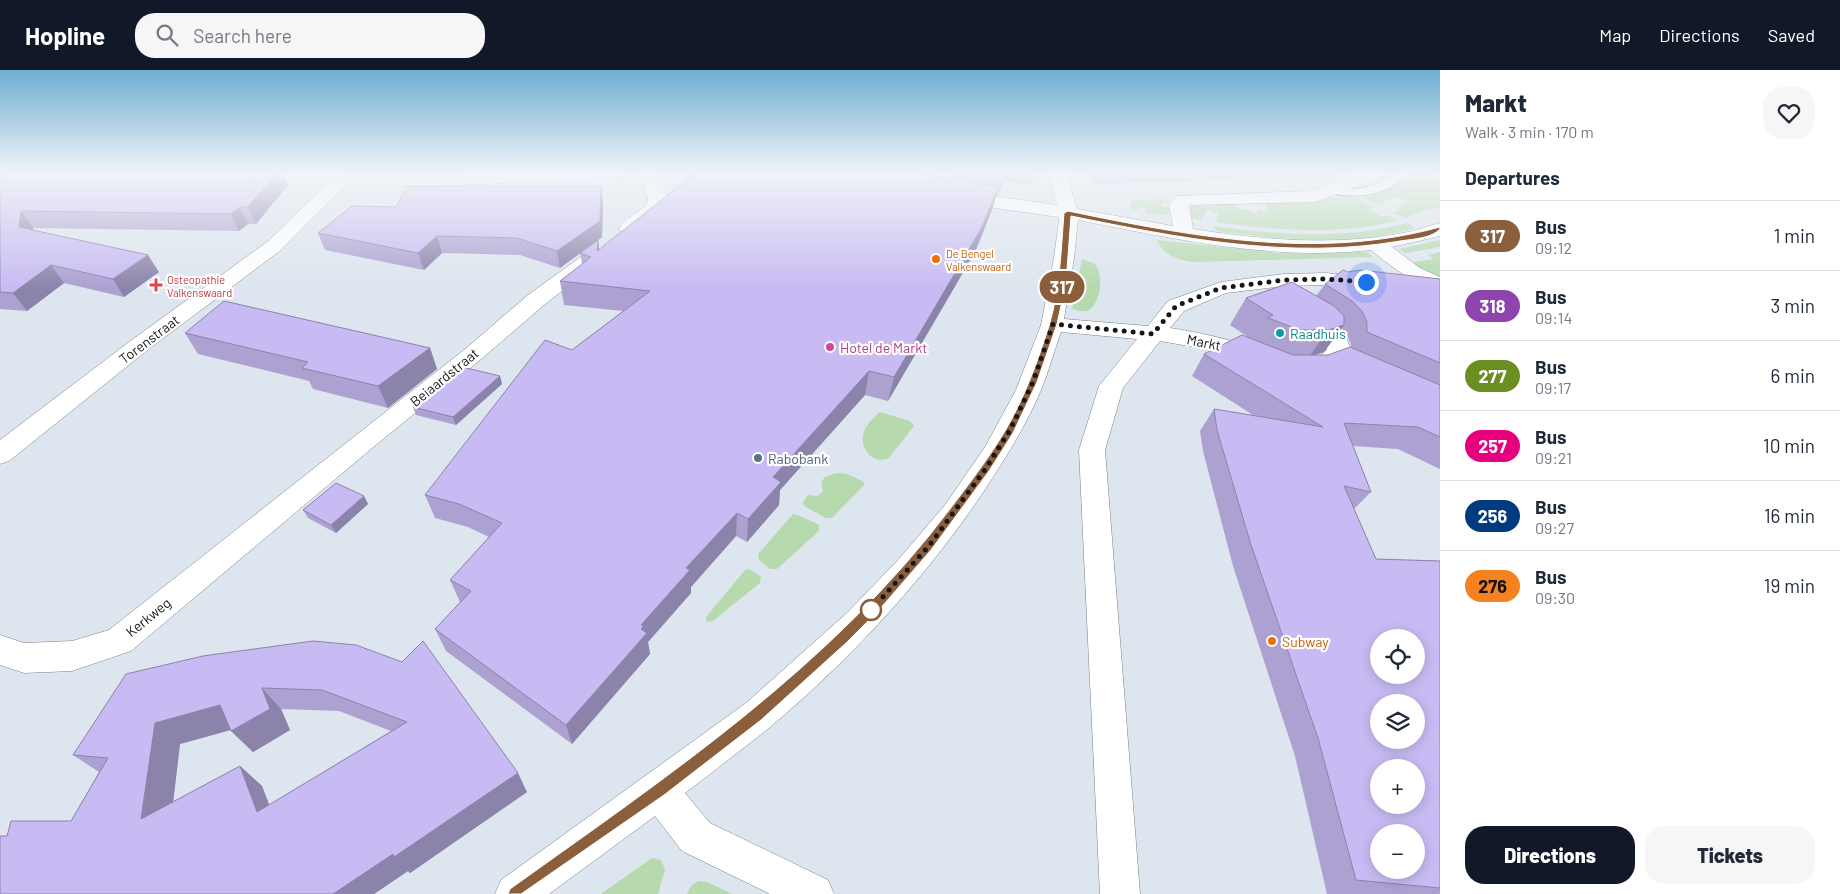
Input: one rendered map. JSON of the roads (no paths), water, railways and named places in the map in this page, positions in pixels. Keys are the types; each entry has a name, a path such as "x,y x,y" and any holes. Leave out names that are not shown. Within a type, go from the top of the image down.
{"street":[{"name":"Torenstraat","path":"0,454 137,347 274,246 309,211"},
{"name":"Beiaardstraat","path":"203,573 362,442 472,355 536,300 652,211"},
{"path":"1058,211 1184,235 1299,246 1375,243 1415,237 1440,230"},
{"path":"1179,211 1184,235"},
{"path":"515,894 659,790 756,716 842,639 874,607 928,547 986,468 1010,430 1033,382 1053,324 1062,283 1068,213"},
{"path":"1375,243 1414,274 1434,282"},
{"path":"1120,894 1092,450 1111,386 1176,306 1221,288 1284,280 1326,279 1406,285 1434,282"},
{"name":"Markt","path":"1053,324 1207,341 1236,349 1283,368 1312,367 1344,362 1339,350 1338,340 1324,326 1249,283"},
{"name":"Kerkweg","path":"0,650 24,658 72,656 120,641 203,573"},
{"path":"659,790 696,837 814,894"}],"place":[{"name":"De Bengel Valkenswaard","path":"936,259"},
{"name":"Osteopathie Valkenswaard","path":"156,285"},
{"name":"Raadhuis","path":"1280,333"},
{"name":"Hotel de Markt","path":"830,347"},
{"name":"Rabobank","path":"758,458"},
{"name":"Subway","path":"1272,641"}]}
